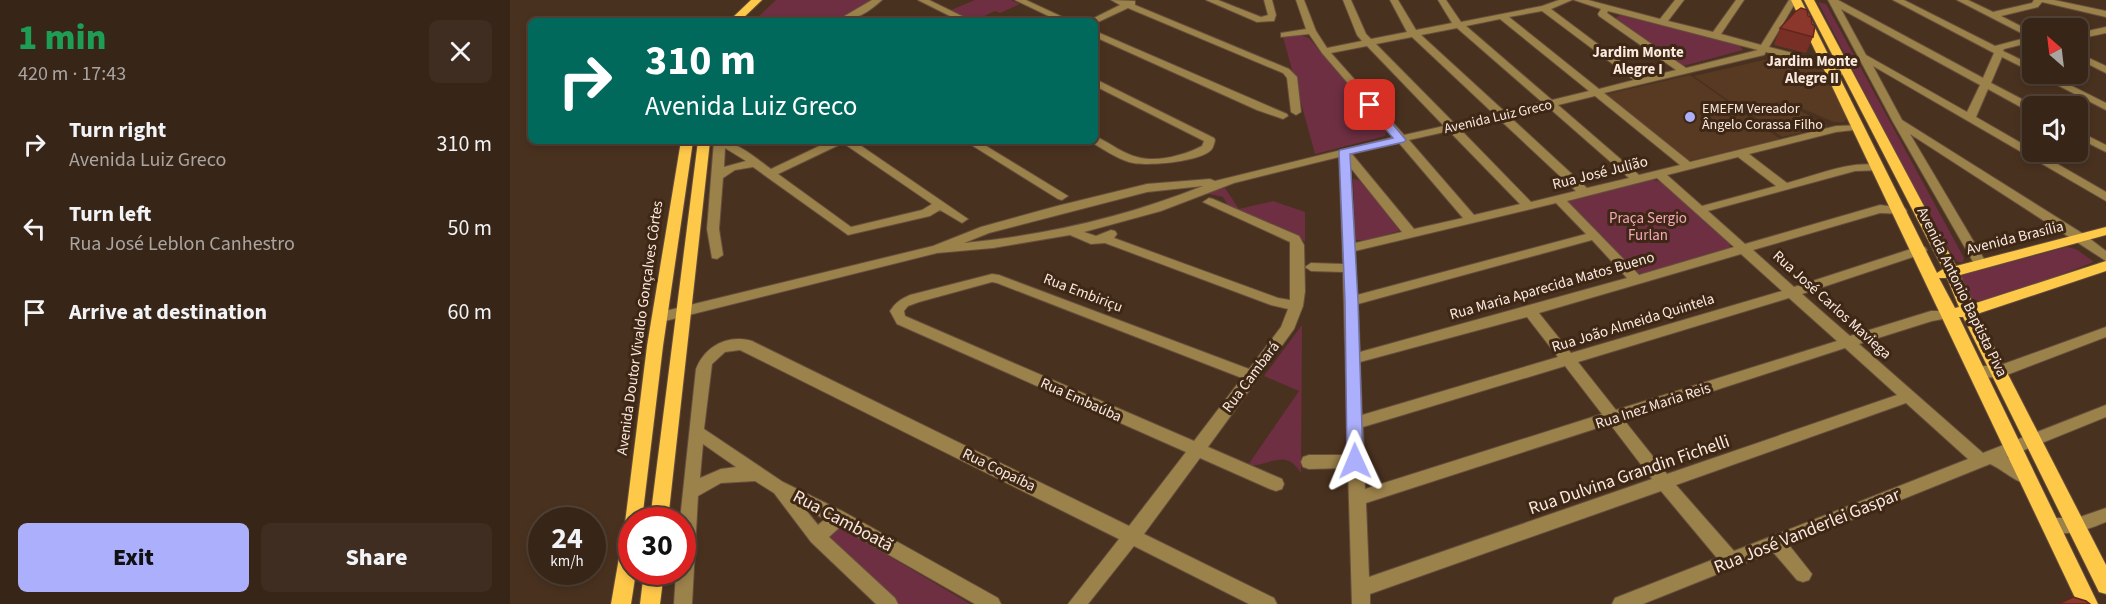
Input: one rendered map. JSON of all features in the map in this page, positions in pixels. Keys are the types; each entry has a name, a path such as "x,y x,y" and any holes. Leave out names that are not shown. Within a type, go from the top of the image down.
{"main road":[{"path":"737,18 758,0"},
{"path":"751,18 770,0"},
{"name":"Avenida Antonio Baptista Piva","path":"1794,0 1860,100 1952,272 1968,311 2106,585"},
{"name":"Avenida Antonio Baptista Piva","path":"1809,0 1838,67 1845,99 1921,250 1948,314 2016,448 2086,599"},
{"path":"1845,99 1860,100"},
{"name":"Avenida Doutor Vivaldo Gonçalves Côrtes","path":"635,507 687,144"},
{"path":"661,507 704,144"},
{"name":"Avenida Brasília","path":"1932,277 2106,231"},
{"path":"1948,314 1968,311 2106,266"},
{"path":"621,604 624,585"},
{"path":"650,604 652,585"}],"street":[{"path":"848,18 878,0"},
{"path":"921,0 960,18"},
{"path":"1019,0 1059,18"},
{"path":"1098,35 1261,108 1283,116 1287,111 1296,112 1292,77 1286,71 1115,0"},
{"path":"1098,19 1138,0"},
{"path":"1210,0 1268,20 1272,15 1268,0"},
{"path":"1300,0 1311,31 1325,51 1400,140 1472,220"},
{"path":"1347,0 1362,35 1528,206"},
{"path":"1394,0 1408,28 1584,192"},
{"path":"1325,51 1544,8 1562,4 1568,0"},
{"path":"1578,0 1838,67"},
{"path":"1625,0 1602,14 1685,72"},
{"path":"1662,22 1680,0"},
{"path":"1715,36 1740,0"},
{"path":"1763,48 1794,0"},
{"path":"1825,0 1832,0 2022,103"},
{"path":"1832,0 1918,158 1981,264"},
{"path":"1897,0 2022,64"},
{"path":"1961,0 2022,31"},
{"path":"1994,15 2035,5 2040,0 2106,14"},
{"path":"1446,1 1454,20 1637,179"},
{"path":"1544,8 1642,82"},
{"path":"856,15 862,18"},
{"path":"1502,16 1688,166"},
{"path":"1845,23 1855,19 1867,19"},
{"path":"2088,34 2106,30"},
{"path":"1284,35 1311,31"},
{"path":"2092,33 2106,40"},
{"path":"1970,118 1999,52 1999,47 2022,40"},
{"name":"Avenida Luiz Greco","path":"937,249 990,246 1108,221 1230,180 1685,72 1761,53 1763,48"},
{"path":"1863,56 2106,197"},
{"path":"2088,61 2106,70"},
{"path":"1878,84 1894,80 1906,81"},
{"path":"1098,83 1206,136 1210,140 1210,145 1200,152 1152,163 1141,163 1098,142"},
{"path":"2061,84 2106,107"},
{"path":"1898,122 2081,238 2106,257"},
{"name":"Rua José Julião","path":"1349,248 1559,199 1836,129 1859,127"},
{"path":"2088,139 2106,149"},
{"path":"717,255 713,229 719,144"},
{"path":"726,144 735,148 848,231 926,213 940,205"},
{"path":"770,174 833,144"},
{"path":"851,144 962,219"},
{"path":"975,144 1062,196 1072,195 1085,203"},
{"path":"1344,152 1360,597"},
{"path":"1344,152 1411,234"},
{"path":"1918,158 1932,152 1955,157"},
{"path":"1740,153 1784,186"},
{"path":"718,176 732,167 756,164"},
{"path":"1700,210 1856,168 1880,168"},
{"name":"Rua José Carlos Maviega","path":"1659,174 1910,396 1987,460"},
{"path":"1346,178 1358,176 1367,182"},
{"name":"Avenida Luiz Greco","path":"661,317 937,249 1021,219 1147,188 1230,180"},
{"path":"1126,194 1136,195 1144,201 1140,212"},
{"path":"1057,210 1057,201 1062,196"},
{"path":"1559,199 1636,279"},
{"path":"1070,230 1093,241 1106,238 1265,298 1296,306 1298,245 1295,239 1209,202"},
{"name":"Rua Maria Aparecida Matos Bueno","path":"1352,359 1880,209 1901,211"},
{"path":"1021,219 1014,223 1010,231 1018,239 1026,240"},
{"path":"1106,238 1112,231 1108,221"},
{"path":"1351,301 1593,236"},
{"name":"Rua João Almeida Quintela","path":"1354,424 1793,292 1921,250"},
{"path":"1311,267 1349,268"},
{"name":"Rua Embiriçu","path":"900,307 915,298 992,278 999,279 1252,376"},
{"name":"Rua Cambará","path":"1077,604 1132,536 1287,329 1296,306"},
{"name":"Rua Embaúba","path":"900,307 897,315 902,321 1276,484"},
{"path":"1530,310 1665,484 1731,561"},
{"name":"Rua Inez Maria Reis","path":"1358,498 1931,316 1948,314"},
{"path":"1978,370 1999,372 2106,332"},
{"name":"Rua Copaíba","path":"697,432 705,362 723,348 747,345 1268,604"},
{"name":"Rua Dulvina Grandin Fichelli","path":"1360,597 1910,396"},
{"name":"Rua José Vanderlei Gaspar","path":"1621,604 1777,544 2106,411"},
{"path":"683,604 690,493 697,432"},
{"name":"Rua Camboatã","path":"697,432 777,487 838,517 992,604"},
{"path":"1987,460 2017,470 2031,481"},
{"path":"1309,462 1355,461"},
{"path":"690,493 706,482 726,473 757,474"},
{"path":"777,487 817,537 889,604"},
{"path":"2052,525 2077,526 2106,515"},
{"path":"817,537 838,517"},
{"path":"1777,544 1803,574"},
{"path":"2062,604 2086,599"}],"shaded area":[{"path":"1777,57 1823,70 1838,98 1846,118 1845,122 1834,122 1784,101 1742,110 1694,76"},
{"name":"EMEFM Vereador Ângelo Corassa Filho","path":"1690,75 1780,139 1688,161 1604,95"},
{"path":"1783,102 1829,126 1782,137 1745,110"}],"green space":[{"path":"776,0 873,0 840,18 757,18"},
{"path":"975,0 1011,0 1020,4 1000,13 995,11 980,18 967,18 951,10"},
{"path":"1818,2 1826,4 1964,258 1963,262 1958,262 1953,256 1896,154"},
{"path":"1620,15 1739,45 1743,50 1683,66 1613,20"},
{"path":"1300,35 1309,38 1386,131 1385,136 1315,154 1283,37"},
{"path":"1353,179 1363,184 1396,223 1399,231 1367,240 1355,240"},
{"name":"Praça Sergio Furlan","path":"1648,179 1663,182 1730,243 1730,248 1644,274 1636,273 1566,201"},
{"path":"1225,188 1239,209 1273,201 1305,212 1305,242 1289,231 1233,213 1223,197 1205,193"},
{"path":"2067,247 2076,249 2094,262 1995,299 1979,301 1970,298 1959,276"},
{"path":"1302,325 1301,473 1295,465 1282,459 1248,465 1299,391 1264,376"},
{"path":"838,526 970,604 899,604 827,537"}],"building":[{"path":"1801,8 1807,10 1815,26 1813,37 1780,28"},
{"path":"2073,597 2086,601 2090,604 2059,604"}],"place":[{"name":"EMEFM Vereador Ângelo Corassa Filho","path":"1690,117"}],"district":[{"name":"Jardim Monte Alegre I","path":"1638,60"},
{"name":"Jardim Monte Alegre II","path":"1812,70"}],"route":[{"path":"1355,461 1344,152 1400,140 1370,105"}]}
